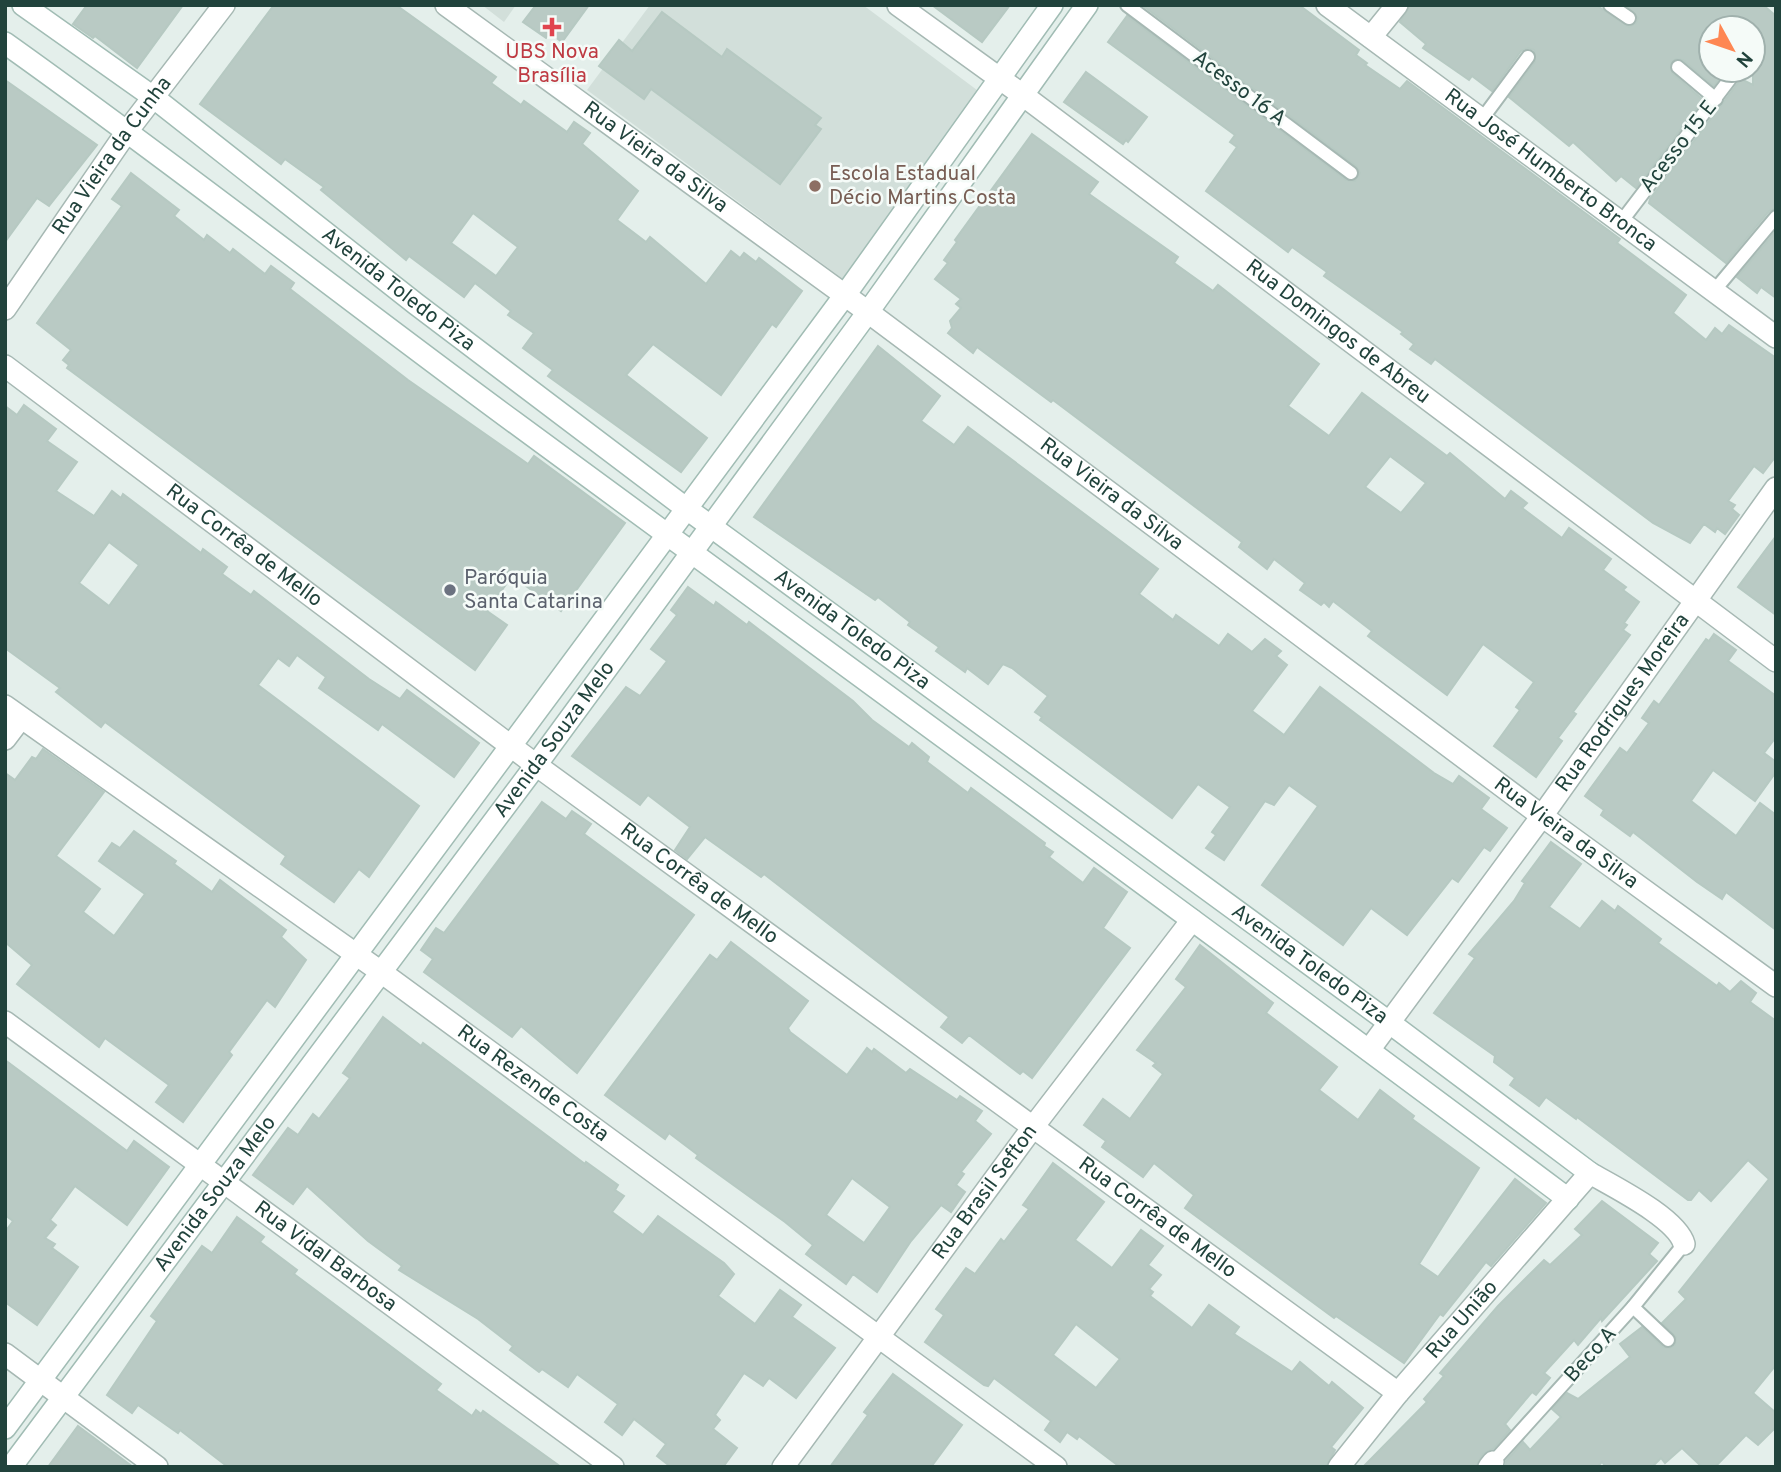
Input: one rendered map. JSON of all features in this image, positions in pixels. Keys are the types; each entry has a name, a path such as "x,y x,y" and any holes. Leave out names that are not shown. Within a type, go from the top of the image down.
{"street":[{"name":"Avenida Toledo Piza","path":"23,5 153,97 415,304 687,509 1390,1023 1590,1174 1633,1198 1677,1230 1684,1244"},
{"name":"Rua Vieira da Cunha","path":"5,309 128,130 223,5"},
{"name":"Rua Vieira da Silva","path":"446,5 869,312 1542,816 1776,986"},
{"name":"Rua Domingos de Abreu","path":"898,5 1024,96 1776,661"},
{"name":"Avenida Souza Melo","path":"5,1428 845,295 1052,5"},
{"name":"Avenida Souza Melo","path":"11,1467 693,552 869,312 1087,5"},
{"name":"Rua José Humberto Bronca","path":"1327,5 1776,337"},
{"path":"1371,37 1397,5"},
{"name":"Avenida Toledo Piza","path":"5,43 128,130 393,333 1568,1199"},
{"path":"393,333 415,304"},
{"name":"Rua Corrêa de Mello","path":"5,366 536,765 1398,1393"},
{"name":"Rua Rodrigues Moreira","path":"1369,1050 1542,816 1693,600 1776,488"},
{"path":"5,739 13,712"},
{"name":"Rua Rezende Costa","path":"13,712 381,972 1056,1467"},
{"name":"Rua Brasil Sefton","path":"783,1467 1032,1127 1192,920"},
{"name":"Rua Vidal Barbosa","path":"5,1022 202,1163 613,1467"},
{"name":"Rua União","path":"1339,1467 1398,1393 1590,1174"},
{"path":"5,1353 157,1467"}],"lane":[{"name":"Acesso 16 A","path":"1127,5 1350,173"},
{"path":"1610,5 1629,18"},
{"path":"1482,119 1528,57"},
{"path":"1678,67 1716,99"},
{"name":"Acesso 15 E","path":"1621,222 1727,84"},
{"path":"1714,291 1776,217"},
{"name":"Beco A","path":"1491,1464 1633,1307 1684,1244"},
{"path":"1633,1307 1668,1340"}],"shaded area":[{"path":"482,5 516,5 504,22"},
{"name":"Escola Estadual Décio Martins Costa","path":"650,5 863,5 981,93 843,279 587,90"}],"building":[{"path":"87,5 183,5 137,68 95,36 93,38 73,24"},
{"path":"274,5 396,5 496,77 491,83 521,105 524,101 567,132 574,122 590,133 582,144 638,191 617,220 646,242 650,237 706,284 731,251 740,258 744,253 756,262 759,258 802,291 776,327 772,324 721,395 653,344 626,375 707,438 681,472 548,376 553,370 523,348 534,333 508,315 511,311 475,283 464,297 409,256 406,260 321,190 324,187 285,159 281,164 200,104","holes":["473,213 518,247 496,276 451,243"]},
{"name":"UBS Nova Brasília","path":"536,5 589,5 562,42 550,33 546,38 523,22"},
{"path":"932,5 1010,5 982,42"},
{"path":"1142,5 1299,5 1359,50 1356,55 1367,63 1365,65 1400,89 1407,81 1620,239 1617,243 1686,295 1673,313 1706,340 1715,328 1722,334 1729,325 1776,358 1776,456 1763,473 1754,466 1728,501 1735,505 1732,509 1739,515 1725,534 1717,528 1715,532 1704,524 1690,543 1653,523 1435,359 1431,364 1410,349 1414,344 1401,334 1403,332 1324,276 1327,272 1292,247 1288,252 1206,191 1237,147 1230,142 1235,135 1108,42 1127,16 1346,180 1355,181 1360,173 1356,166"},
{"path":"1410,5 1596,5 1629,27 1636,23 1638,18 1626,5 1763,5 1776,16 1776,208 1769,211 1726,263 1649,203 1737,84 1767,84 1767,14 1697,14 1697,72 1683,60 1676,59 1671,62 1672,73 1703,100 1636,188 1621,176 1616,181 1573,142 1569,146 1509,97 1535,62 1534,50 1528,48 1521,51 1492,91 1472,76 1469,80 1423,48 1426,44 1400,22"},
{"path":"662,12 722,57 727,49 821,118 815,125 821,129 780,184 651,89 644,99 599,66 619,40 632,51"},
{"path":"1086,72 1147,117 1128,142 1126,140 1123,144 1064,102"},
{"path":"5,80 97,145 49,206 37,198 5,242"},
{"path":"1032,134 1098,182 1089,194 1178,257 1174,263 1213,291 1218,285 1319,364 1288,406 1329,436 1362,393 1447,456 1450,453 1505,499 1511,491 1527,503 1522,508 1562,538 1569,528 1611,559 1603,570 1626,587 1623,590 1639,602 1624,623 1627,625 1623,630 1630,635 1573,712 1576,714 1558,738 1562,741 1536,777 1494,746 1520,710 1516,707 1534,682 1483,644 1447,695 1368,636 1372,631 1333,601 1329,607 1324,602 1321,605 1300,590 1305,583 1274,559 1267,569 1239,547 1242,542 1053,400 1051,402 977,347 973,353 948,333 952,328 950,321 961,308 956,304 961,299 935,279 948,263 944,260 957,242 955,240","holes":["1390,456 1426,483 1401,513 1365,487"]},
{"path":"131,173 179,210 174,216 204,240 207,235 230,253 233,249 265,274 271,266 294,283 290,289 408,380 528,464 534,456 625,523 561,611 512,576 487,611 507,625 475,670 67,368 69,365 63,360 71,350 37,323 122,206 112,199"},
{"path":"1776,231 1776,298 1761,287 1757,293 1737,277"},
{"path":"878,346 940,396 921,421 954,445 968,427 1158,569 1139,594 1173,620 1176,615 1219,646 1228,634 1252,652 1265,639 1281,651 1276,656 1287,665 1252,711 1284,735 1320,687 1434,773 1453,784 1459,776 1489,798 1481,809 1507,828 1490,851 1484,847 1458,882 1452,878 1407,935 1371,908 1343,945 1262,885 1318,806 1289,785 1274,805 1265,801 1224,860 1206,848 1216,835 1212,832 1230,807 1198,784 1172,818 1040,720 1042,717 1035,712 1048,696 1012,668 1003,664 988,684 967,668 965,672 936,651 939,647 908,625 910,622 878,597 875,600 754,517"},
{"path":"24,405 56,429 47,441 77,462 56,491 94,516 112,491 121,498 123,494 201,553 203,549 227,567 222,574 251,595 254,591 369,679 400,699 407,690 479,743 454,777 382,724 378,730 319,688 326,677 297,655 289,666 278,658 258,685 419,806 369,877 359,869 334,902 281,864 286,856 105,722 101,727 56,692 60,688 5,648 5,406 17,415","holes":["109,542 139,565 109,606 79,583"]},
{"path":"1776,536 1776,615 1738,587"},
{"path":"688,587 714,606 716,602 747,625 749,622 853,701 872,720 909,747 912,743 929,757 927,762 968,793 971,788 1045,843 1044,846 1053,852 1049,857 1083,883 1094,868 1127,892 1103,928 1130,948 1032,1078 1023,1071 1020,1074 969,1035 962,1043 941,1027 949,1017 764,874 761,877 705,837 687,859 675,850 690,827 648,795 640,805 572,756 626,687 640,696 667,661 651,649 677,615 671,610"},
{"path":"1714,634 1736,650 1728,661 1776,696 1776,737 1764,753 1776,762 1776,772 1755,801 1713,770 1691,801 1736,836 1760,803 1776,815 1776,930 1726,892 1722,899 1697,882 1633,832 1630,836 1601,815 1604,810 1585,796 1620,748 1627,753 1649,723 1642,718 1654,701 1659,705 1706,639 1709,641"},
{"path":"43,749 104,792 56,856 100,889 83,912 114,936 145,894 99,861 112,843 120,848 134,831 176,861 174,864 212,892 220,880 286,930 281,937 306,960 275,1007 267,1000 229,1052 232,1055 183,1122 156,1102 169,1085 105,1038 99,1047 17,984 32,965 5,942 5,773 15,780 32,757 36,759"},
{"path":"542,802 566,819 572,811 591,824 584,834 694,915 577,1073 521,1026 512,1037 424,972 433,959 421,950 436,928 444,933"},
{"path":"1551,842 1581,864 1549,907 1580,929 1602,901 1615,911 1618,906 1661,939 1658,943 1717,986 1719,983 1730,992 1741,981 1756,993 1750,1002 1776,1021 1776,1365 1753,1393 1776,1413 1776,1427 1758,1445 1746,1435 1715,1467 1702,1467 1682,1448 1665,1463 1661,1458 1652,1467 1606,1467 1602,1462 1597,1467 1505,1467 1506,1461 1523,1442 1530,1450 1561,1417 1552,1409 1567,1393 1578,1399 1630,1357 1620,1344 1642,1327 1663,1347 1670,1348 1675,1345 1676,1337 1662,1323 1686,1299 1679,1292 1769,1179 1748,1160 1711,1201 1699,1190 1688,1200 1577,1117 1576,1119 1546,1097 1539,1106 1510,1085 1515,1078 1494,1062 1495,1056 1434,1013 1475,958 1469,954 1514,901 1525,883 1522,881"},
{"path":"731,942 808,1001 788,1028 790,1032 847,1075 867,1048 872,1052 874,1049 906,1073 910,1069 957,1100 960,1096 982,1111 975,1121 991,1134 961,1172 964,1174 956,1185 965,1192 951,1212 941,1205 911,1241 877,1292 853,1274 846,1284 806,1254 813,1245 785,1222 696,1158 698,1155 669,1133 665,1139 605,1095 710,955 717,960","holes":["852,1178 890,1207 864,1243 826,1215"]},
{"path":"1200,945 1273,1003 1266,1013 1337,1067 1319,1090 1358,1120 1380,1090 1414,1116 1412,1119 1479,1168 1419,1264 1438,1277 1515,1179 1546,1203 1491,1266 1486,1262 1443,1316 1440,1314 1404,1363 1336,1316 1334,1318 1185,1208 1194,1195 1154,1163 1143,1177 1102,1147 1106,1141 1084,1125 1103,1099 1130,1119 1163,1074 1153,1066 1156,1063 1137,1050 1186,987 1176,979"},
{"path":"383,1017 421,1046 423,1043 585,1164 586,1162 618,1185 615,1190 624,1196 612,1212 643,1235 658,1216 724,1263 734,1274 718,1296 755,1324 780,1290 801,1305 792,1317 835,1348 796,1398 769,1378 763,1386 744,1373 715,1415 720,1420 713,1429 737,1448 723,1467 671,1467 657,1456 666,1444 634,1419 622,1435 605,1422 618,1404 577,1374 568,1387 542,1369 539,1372 510,1350 513,1346 478,1319 399,1270 402,1266 368,1241 307,1186 293,1204 253,1175 288,1128 298,1135 313,1114 319,1119 350,1078 343,1073"},
{"path":"5,1060 127,1151 134,1141 169,1167 127,1225 75,1186 50,1220 56,1225 45,1238 55,1244 52,1248 78,1267 37,1325 5,1302 5,1232 13,1221 5,1215"},
{"path":"1053,1163 1104,1202 1075,1240 1112,1268 1141,1230 1163,1246 1148,1265 1161,1275 1149,1289 1153,1292 1150,1296 1192,1328 1209,1305 1239,1327 1234,1334 1292,1372 1300,1362 1329,1386 1332,1382 1363,1408 1331,1447 1335,1450 1326,1467 1120,1467 1079,1436 1077,1439 1067,1432 1060,1442 1045,1430 1051,1421 994,1378 988,1386 984,1385 925,1342 944,1315 936,1309 966,1268 975,1274 1001,1239 1004,1242 1029,1209 1023,1205","holes":["1076,1324 1120,1359 1096,1388 1053,1355"]},
{"path":"1602,1201 1658,1243 1649,1254 1657,1261 1578,1345 1574,1340 1544,1373 1550,1378 1536,1395 1532,1392 1505,1424 1510,1430 1493,1449 1483,1454 1476,1467 1363,1467 1427,1402 1424,1399 1444,1376 1440,1373 1498,1306 1544,1260 1550,1265 1582,1235 1575,1229"},
{"path":"237,1217 264,1237 260,1242 297,1270 294,1274 441,1384 436,1390 472,1416 476,1410 481,1414 483,1411 561,1467 228,1467 180,1430 178,1433 138,1405 132,1413 107,1395 157,1321 151,1316 202,1246 212,1253"},
{"path":"893,1374 962,1425 931,1467 830,1467 868,1415 864,1412"},
{"path":"78,1426 133,1467 48,1467"}],"place":[{"name":"UBS Nova Brasília","path":"552,27"},
{"name":"Escola Estadual Décio Martins Costa","path":"815,186"},
{"name":"Paróquia Santa Catarina","path":"450,590"}]}
